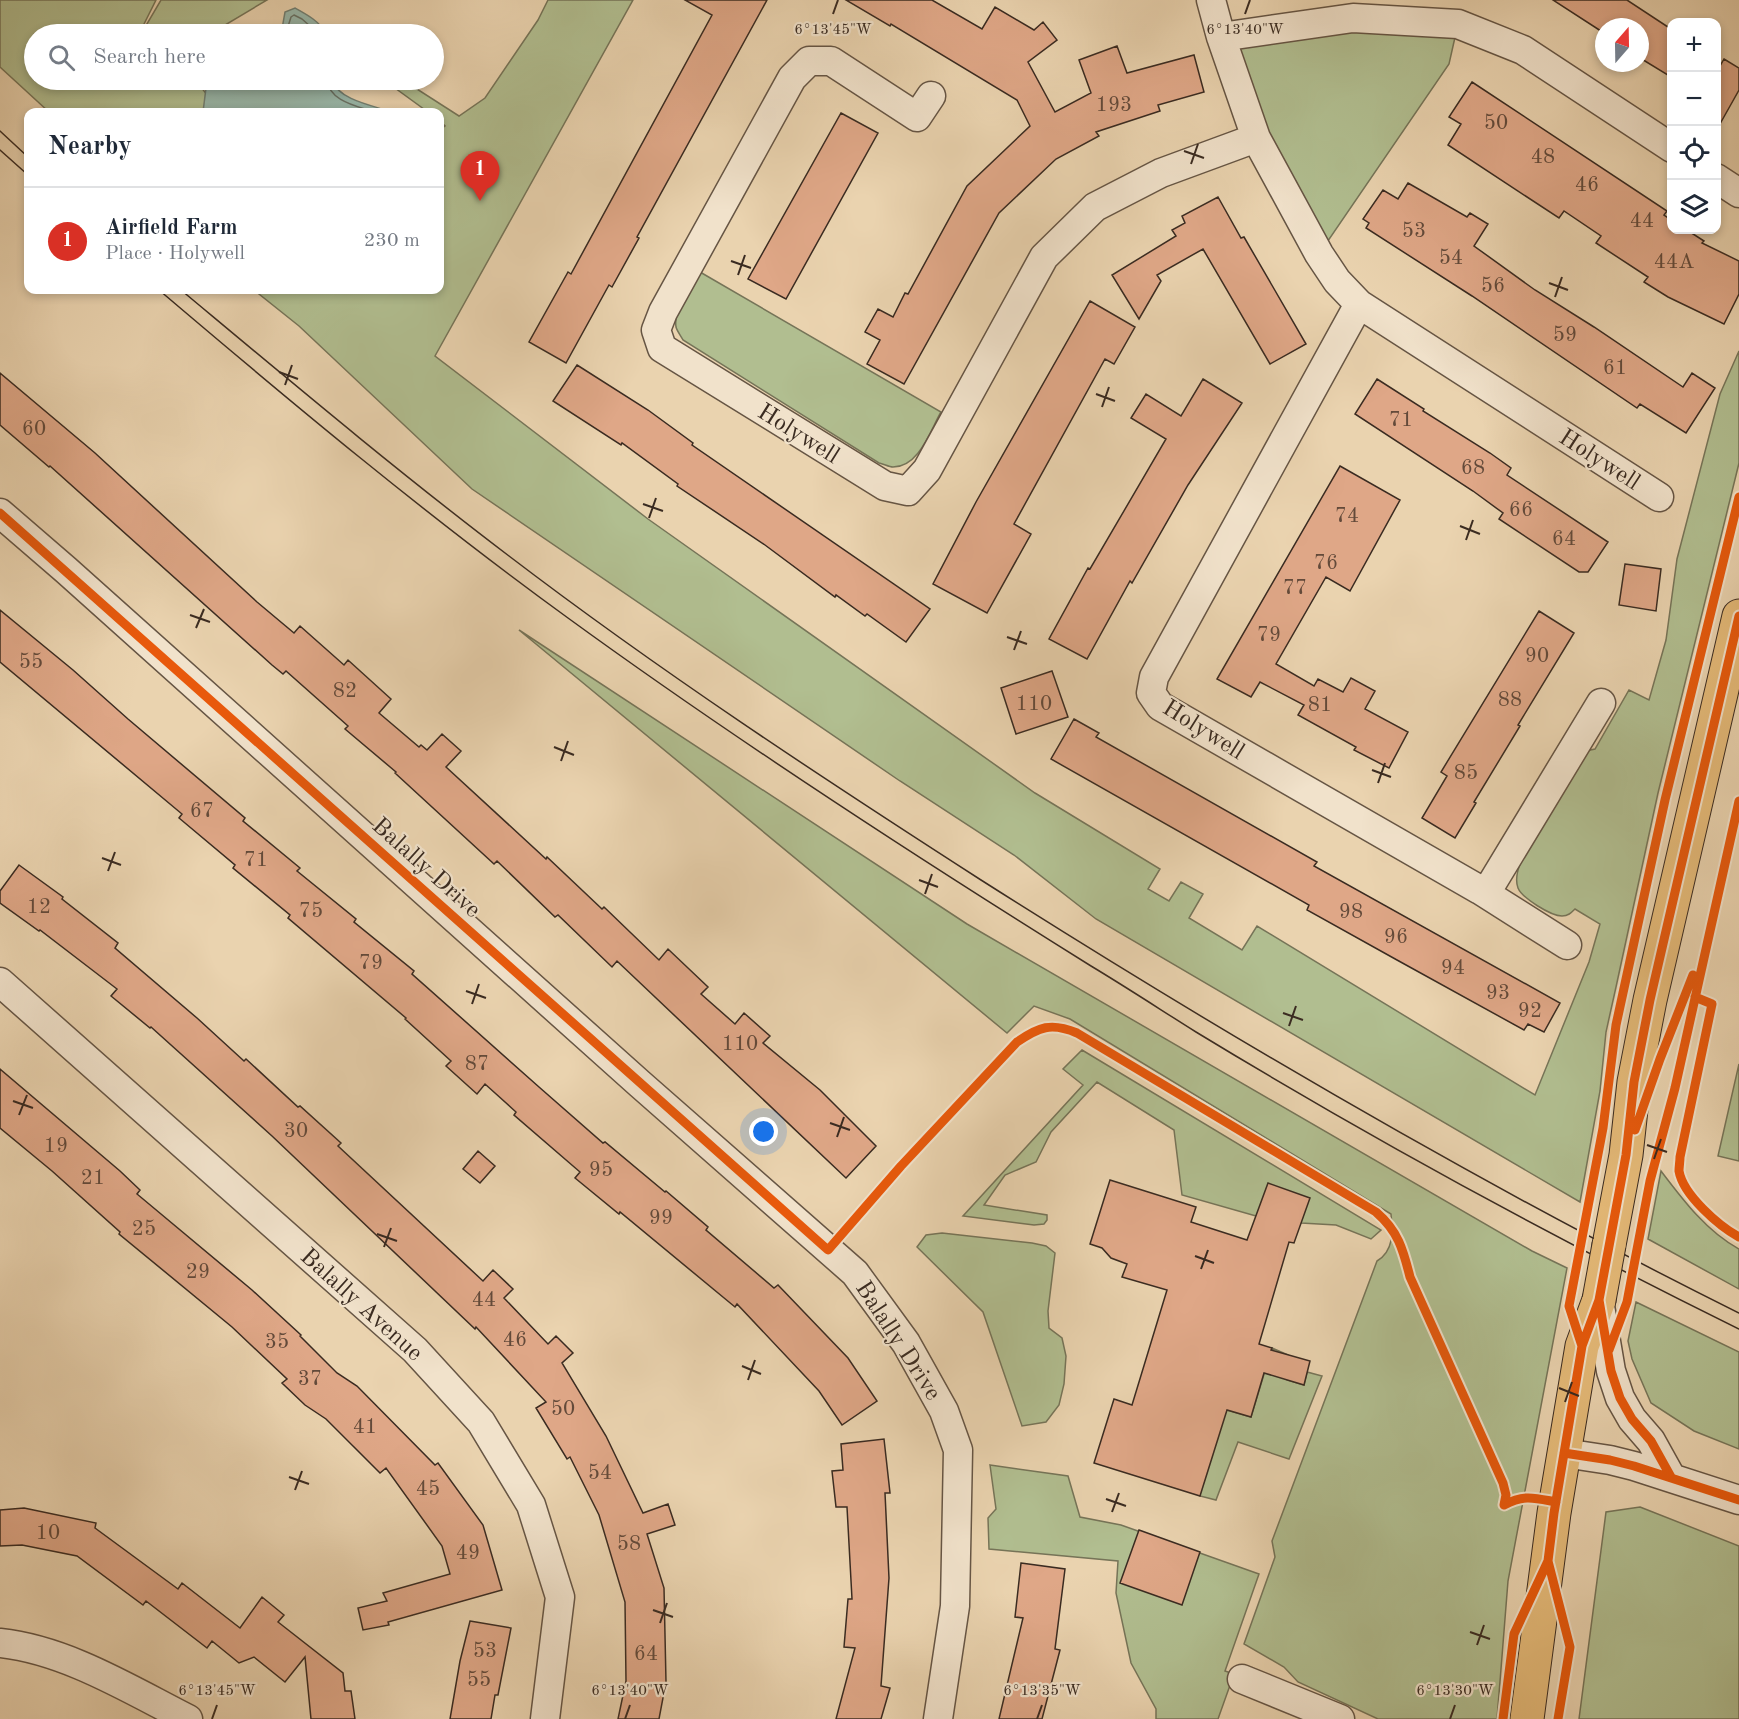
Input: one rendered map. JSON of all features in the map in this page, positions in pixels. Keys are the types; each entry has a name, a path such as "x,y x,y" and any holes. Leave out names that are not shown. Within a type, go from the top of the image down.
{"main road":[{"path":"1527,1719 1554,1513 1582,1346 1599,1300 1626,1155 1634,1082 1650,1000 1739,616"}],"street":[{"name":"Holywell","path":"1211,0 1221,38 1256,138 1318,255 1336,281 1359,304 1659,497"},
{"path":"1221,38 1353,18 1462,12 1667,145"},
{"name":"Holywell","path":"931,96 918,117 831,61 809,62 792,78 663,312 656,330 662,348 885,486 908,490 927,470 1044,258 1095,207 1161,173 1256,138"},
{"path":"1719,180 1739,193"},
{"name":"Holywell","path":"1359,304 1154,677 1151,693 1160,706 1486,893 1567,945"},
{"name":"Balally Drive","path":"0,513 855,1274 906,1343 944,1410 958,1450 955,1606 938,1719"},
{"path":"1486,893 1601,703"},
{"name":"Balally Avenue","path":"0,982 415,1350 481,1422 531,1505 560,1597 545,1719"},
{"path":"1599,1300 1611,1371 1620,1398 1632,1419 1652,1441 1671,1477"},
{"path":"1564,1453 1610,1460 1671,1477 1739,1500"},
{"path":"0,1643 14,1644 86,1666 188,1719"},
{"path":"1242,1679 1340,1719"}],"green space":[{"path":"0,0 156,0 144,24 24,24 24,89 0,67"},
{"path":"161,0 267,0 227,24 147,24"},
{"path":"548,0 633,0 435,356 648,519 1035,793 1160,869 1148,889 1169,901 1181,882 1203,894 1189,918 1242,950 1257,926 1535,1095 1589,962 1600,924 1575,909 1568,915 1562,916 1537,906 1518,888 1518,870 1586,751 1595,749 1629,690 1649,700 1666,640 1677,559 1720,394 1739,351 1739,463 1658,793 1606,1032 1600,1091 1580,1202 1096,919 1014,855 900,781 472,489 299,326 259,294 444,294 444,108 422,108 398,90 419,90 459,116 485,98 538,20"},
{"path":"1458,24 1449,64 1319,254 1221,37"},
{"path":"25,90 203,90 218,108 45,108"},
{"path":"700,272 941,412 917,455 902,465 891,467 879,463 683,340 676,327 677,313"},
{"path":"519,630 967,924 1532,1251 1567,1268 1508,1581 1497,1719 1378,1719 1298,1682 1284,1667 1244,1644 1275,1557 1272,1541 1377,1261 1387,1252 1392,1234 1391,1214 1070,1019 1034,1006 1007,1033"},
{"path":"1082,1050 1381,1230 1371,1239 1336,1225 1301,1223 1256,1216 1182,1195 1174,1130 1097,1082 1051,1132 1036,1162 1005,1175 984,1205 1047,1215 1044,1224 1034,1225 963,1216 1083,1085 1063,1069"},
{"path":"1739,1064 1739,1161 1718,1156"},
{"path":"1661,1171 1687,1204 1716,1234 1739,1249 1739,1289 1648,1239"},
{"path":"942,1233 1032,1243 1046,1246 1055,1253 1048,1311 1049,1328 1062,1338 1066,1356 1064,1384 1059,1405 1046,1422 1022,1426 983,1312 917,1247 926,1235"},
{"path":"1636,1302 1739,1352 1739,1449 1694,1431 1651,1403 1632,1359 1628,1341"},
{"path":"1272,1348 1288,1355 1287,1380 1304,1385 1307,1372 1322,1376 1289,1459 1238,1442 1216,1500 1200,1496 1197,1389 1227,1410 1251,1417"},
{"path":"990,1465 1068,1476 1080,1517 1121,1525 1259,1574 1225,1671 1234,1674 1218,1719 1156,1719 1156,1709 1131,1663 1116,1593 1118,1561 989,1549 988,1518 996,1509"},
{"path":"1640,1507 1739,1546 1739,1719 1579,1719 1606,1512"}],"water":[{"path":"295,8 319,24 283,24 285,12"},
{"path":"206,90 338,90 349,97 378,108 204,108"}],"building":[{"path":"685,0 767,0 612,287 609,285 566,363 529,342 568,272 571,274 712,15"},
{"path":"846,0 932,0 982,29 995,7 1034,30 1043,22 1057,40 1028,62 1055,112 1091,93 1079,60 1117,46 1127,73 1194,55 1204,92 1158,105 1160,111 1096,132 1099,136 1056,159 999,213 904,384 867,364 880,340 865,332 878,309 893,317 967,186 1030,126 1017,100 891,24 890,26"},
{"path":"1553,0 1627,0 1667,26 1667,75 1649,64 1649,18 1595,18 1595,27"},
{"path":"1724,59 1739,68 1739,90 1721,122 1721,72"},
{"path":"1472,82 1667,211 1664,215 1667,217 1667,234 1693,234 1704,241 1702,243 1739,261 1739,294 1724,324 1668,297 1644,282 1648,277 1596,243 1601,236 1564,211 1559,218 1448,145 1461,124 1449,117"},
{"path":"841,113 878,133 786,299 748,279"},
{"path":"1408,183 1467,217 1470,213 1488,224 1474,246 1535,290 1683,387 1692,373 1715,388 1686,433 1640,404 1637,408 1472,296 1366,228 1369,223 1363,219 1383,190 1398,199"},
{"path":"1218,197 1306,344 1270,364 1203,249 1157,275 1161,281 1139,319 1112,275 1176,236 1172,230 1185,223 1182,216"},
{"path":"1090,301 1135,327 1114,364 1105,359 1014,524 1031,534 987,613 933,584 976,502"},
{"path":"577,365 648,410 693,443 692,445 930,609 906,642 867,614 865,616 836,595 835,597 765,545 677,486 678,484 622,443 621,445 553,401"},
{"path":"0,373 95,453 257,602 294,633 300,626 344,665 348,660 391,699 379,713 419,747 421,745 427,750 442,734 461,751 446,767 602,909 604,907 659,960 668,949 708,987 701,994 735,1024 744,1013 770,1036 763,1043 820,1090 876,1146 846,1178 617,961 612,967 558,915 555,917 497,861 494,864 396,772 345,729 348,726 286,671 283,674 272,665 50,466 0,425"},
{"path":"1203,379 1242,403 1188,485 1132,583 1130,581 1087,659 1049,639 1088,568 1090,569 1166,439 1131,418 1146,394 1181,416"},
{"path":"1377,379 1490,453 1511,468 1507,475 1608,542 1588,572 1579,572 1499,519 1503,513 1473,491 1355,414"},
{"path":"1340,466 1400,500 1350,591 1326,577 1276,664 1314,686 1318,679 1343,692 1351,678 1375,691 1365,709 1408,732 1389,768 1354,750 1356,747 1298,715 1304,705 1260,682 1251,697 1217,679"},
{"path":"1625,564 1661,569 1656,611 1619,605"},
{"path":"0,610 245,818 243,821 300,868 297,871 356,919 354,922 414,971 412,974 603,1143 605,1142 666,1191 708,1227 706,1230 774,1288 778,1285 848,1358 877,1401 842,1425 819,1391 737,1304 735,1307 575,1178 580,1172 514,1115 516,1112 485,1084 477,1094 446,1066 451,1061 406,1018 288,918 290,915 233,868 235,865 179,818 182,814 0,662"},
{"path":"1539,611 1574,633 1518,725 1520,726 1455,838 1422,818 1447,776 1441,772"},
{"path":"1052,671 1068,717 1016,734 1001,688"},
{"path":"1074,719 1099,733 1096,737 1317,862 1314,866 1560,1003 1544,1032 1528,1024 1524,1030 1397,960 1307,910 1309,905 1051,759"},
{"path":"19,865 63,897 62,899 118,943 115,948 244,1061 246,1059 298,1107 300,1106 341,1143 338,1146 483,1281 493,1270 513,1289 504,1298 548,1344 556,1336 573,1353 562,1363 606,1436 643,1513 668,1504 675,1525 647,1534 664,1588 666,1682 659,1719 618,1719 626,1681 625,1602 599,1515 570,1457 567,1459 536,1408 546,1402 476,1327 475,1329 272,1136 151,1027 111,996 117,989 40,930 0,903 0,891"},
{"path":"0,1069 120,1171 140,1190 137,1194 252,1290 301,1335 337,1373 357,1386 435,1465 438,1463 483,1525 502,1590 388,1622 389,1625 363,1630 358,1608 387,1601 383,1593 450,1574 442,1546 386,1468 380,1473 326,1419 305,1405 282,1383 287,1379 232,1327 119,1234 120,1232 52,1171 0,1128"},
{"path":"478,1151 495,1166 480,1183 463,1169"},
{"path":"1110,1180 1196,1207 1191,1222 1247,1240 1268,1183 1310,1198 1294,1243 1289,1242 1259,1344 1272,1348 1271,1350 1310,1361 1304,1385 1264,1373 1251,1417 1227,1410 1200,1496 1094,1463 1114,1399 1132,1405 1167,1290 1122,1277 1127,1264 1111,1258 1102,1248 1090,1244"},
{"path":"884,1439 890,1493 885,1493 889,1578 881,1686 890,1688 881,1719 836,1719 855,1648 844,1647 848,1599 852,1599 847,1507 836,1507 832,1471 843,1470 841,1444"},
{"path":"24,1508 96,1523 95,1528 178,1589 182,1583 240,1628 262,1597 284,1615 278,1622 343,1673 345,1691 351,1691 355,1719 311,1719 305,1657 285,1682 254,1657 239,1663 212,1641 207,1648 146,1601 143,1605 77,1556 22,1545 0,1546 0,1510"},
{"path":"1139,1530 1200,1552 1182,1605 1120,1583"},
{"path":"1021,1563 1065,1569 1055,1649 1060,1650 1042,1719 999,1719 1023,1618 1015,1617"},
{"path":"470,1621 511,1628 491,1719 450,1719"}],"tram line":[{"path":"0,131 24,153"},
{"path":"0,150 24,171"},
{"path":"164,294 360,458 515,579 696,709 826,796 958,882 1262,1072 1532,1223 1739,1329"},
{"path":"186,294 384,458 566,599 742,723 861,802 1167,996 1354,1107 1545,1213 1739,1313"}],"cycle path":[{"path":"1582,1346 1569,1306 1603,1128 1616,1025 1665,800 1739,497"},
{"path":"0,513 828,1250 901,1166 1017,1042 1032,1033 1052,1027 1077,1033 1376,1212 1390,1226 1399,1241 1410,1277 1503,1483 1506,1495 1504,1505 1524,1498 1556,1502"},
{"path":"1548,1561 1582,1346 1599,1300 1626,1155 1634,1082 1650,1000 1739,616"},
{"path":"1609,1350 1627,1302 1650,1181 1675,1088 1739,801"},
{"path":"1635,1130 1693,975"},
{"path":"1695,997 1712,1004 1679,1171 1694,1200 1712,1218 1739,1237"},
{"path":"1599,1300 1611,1371 1620,1398 1632,1419 1651,1441 1671,1477"},
{"path":"1564,1453 1634,1466 1739,1500"},
{"path":"1503,1719 1514,1634 1548,1561 1570,1647 1558,1719"}],"place":[{"name":"Airfield Farm","path":"480,201"}]}
